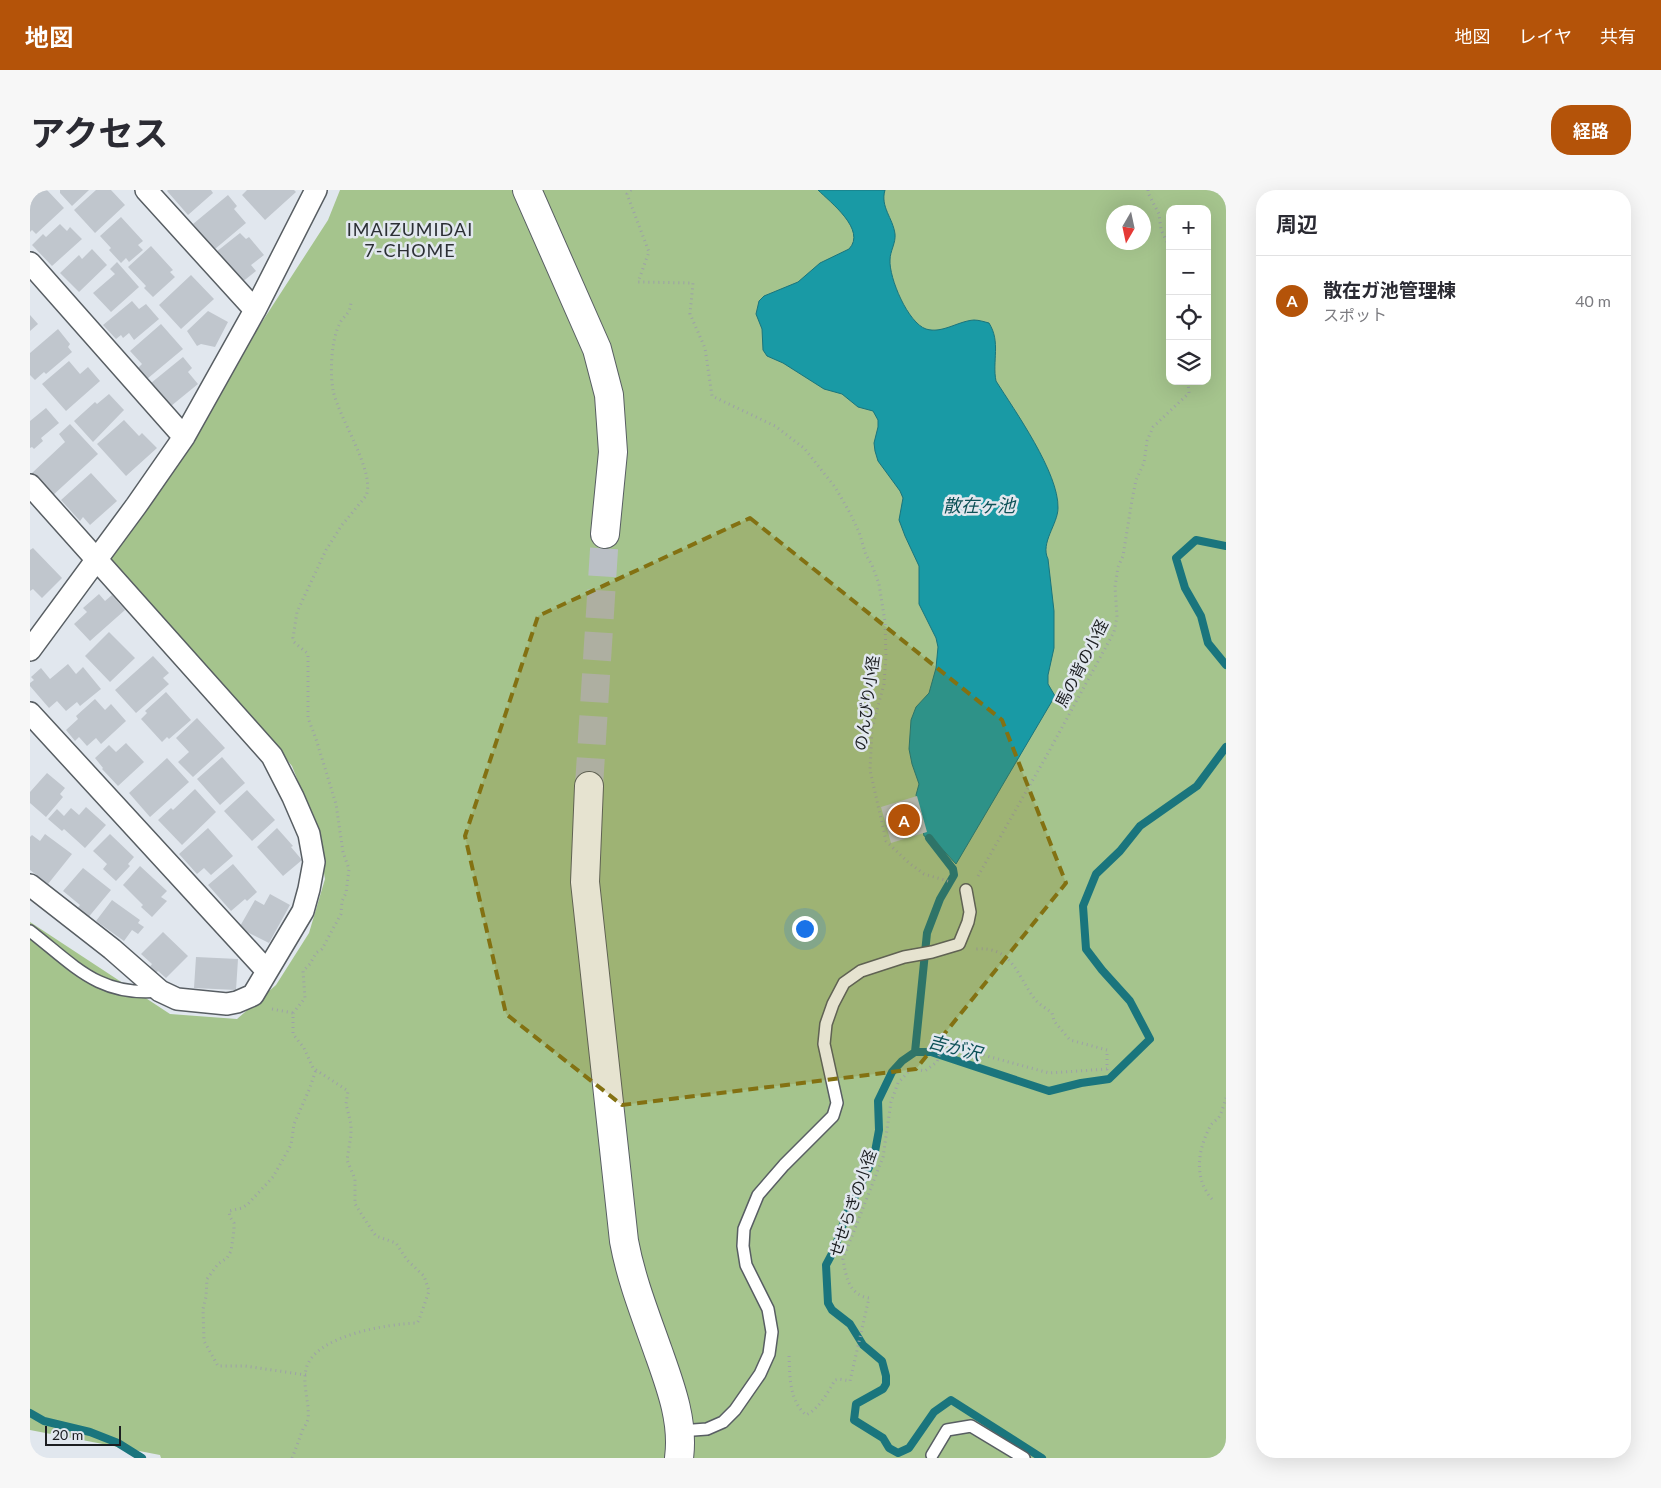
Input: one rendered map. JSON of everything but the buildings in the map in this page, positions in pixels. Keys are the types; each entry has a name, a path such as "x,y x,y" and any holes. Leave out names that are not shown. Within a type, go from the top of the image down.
{"street":[{"path":"146,190 255,310"},
{"path":"30,650 184,437 255,310 316,190"},
{"path":"527,190 597,350 610,395 613,452 605,534"},
{"path":"30,263 184,437"},
{"path":"30,485 272,756 310,834 314,862 310,889 303,911 253,995 227,1004 177,999 160,991 112,949 30,885"},
{"path":"30,713 267,970"},
{"path":"589,786 585,882 624,1242 629,1269 672,1390 680,1431 679,1458"}],"lane":[{"path":"680,1431 707,1429 723,1422 735,1410 760,1374 769,1354 772,1332 768,1309 746,1265 743,1246 744,1229 758,1195 784,1165 833,1116 837,1103 824,1044 826,1024 833,1004 844,984 861,971 904,957 932,952 959,944 970,912 966,890"},
{"path":"30,931 75,968 109,987 141,993 160,991"},
{"path":"932,1456 947,1430 971,1426 1024,1458"}],"path":[{"name":"のんびり小径","path":"631,190 626,194 649,252 638,282 693,283 690,314 705,348 712,396 775,426 804,448 835,487 859,532 866,555 879,584 885,622 886,656 884,684 872,728 870,770 886,841 908,863 924,874 950,881 966,890"},
{"path":"1148,190 1159,214 1161,230 1166,240"},
{"path":"292,1458 303,1429 308,1422 305,1395 306,1367 312,1355 340,1339 367,1330 417,1323 420,1320 429,1291 424,1276 407,1260 396,1243 376,1236 355,1204 355,1179 347,1160 351,1135 351,1124 346,1104 348,1091 316,1070 304,1048 293,1034 293,1013 305,998 306,988 303,971 322,949 341,914 342,901 348,887 349,870 336,804 322,756 308,718 308,656 294,642 293,638 297,612 326,550 368,491 364,468 333,391 332,362 339,324 348,314 350,302"},
{"name":"馬の背の小径","path":"966,890 973,885 1114,632 1117,617 1115,587 1118,567 1123,556 1136,480 1144,463 1147,441 1153,427 1189,393 1188,385"},
{"name":"せせらぎの小径","path":"789,1350 791,1385 794,1399 806,1415 812,1412 821,1402 835,1380 850,1381 869,1298 859,1296 852,1288 845,1276 843,1260 883,1157 891,1102 898,1083 908,1072 913,1069 925,1071 937,1062 943,1044 1049,1073 1107,1069 1107,1050 1070,1040 1054,1022 1052,1012 1034,1000 1015,966 1008,958 998,952"},
{"path":"306,1375 244,1366 218,1366 204,1341 203,1309 207,1279 218,1264 227,1258 231,1251 234,1222 230,1217 229,1211 242,1208 248,1204 274,1176 291,1145 294,1124 316,1070"},
{"path":"1212,1199 1207,1193 1198,1168 1210,1128 1220,1116 1226,1098"}],"highlighted area":[{"path":"750,518 1002,720 1066,883 916,1069 622,1105 506,1014 465,836 538,616"}],"green space":[{"path":"340,190 1226,190 1226,1458 161,1458 160,1455 30,1430 30,922 170,1014 237,1019 276,985 309,933 325,879 316,827 292,766 108,560 328,220"}],"water":[{"name":"散在ヶ池","path":"818,190 885,190 885,207 895,234 890,257 891,268 896,288 906,309 919,325 926,329 944,329 974,320 989,323 995,337 996,381 1044,460 1056,494 1057,514 1046,547 1054,611 1054,648 1048,684 1055,696 956,864 934,840 924,836 916,795 919,784 909,749 911,720 916,707 929,693 936,668 938,647 936,638 919,604 919,566 899,520 903,498 878,461 875,451 874,443 878,420 873,411 858,407 842,394 824,389 783,363 767,356 763,350 762,329 756,314 759,301 764,296 798,282 820,263 849,249 853,242 853,233 845,217"}],"waterway":[{"name":"吉が沢","path":"1226,546 1196,540 1176,558 1185,588 1201,616 1208,643 1226,665"},
{"name":"吉が沢","path":"1042,1458 951,1400 934,1412 909,1448 898,1453 889,1448 883,1438 854,1420 856,1404 883,1389 886,1384 886,1376 882,1361 863,1345 850,1324 832,1310 828,1303 826,1265 834,1250 847,1213 874,1157 879,1130 878,1101 892,1072 902,1061 915,1052 931,1052 1049,1091 1081,1083 1109,1079 1150,1039 1130,1001 1086,949 1083,906 1096,874 1120,851 1140,826 1197,786 1226,747"},
{"path":"915,1052 927,933 940,899 954,875 953,869 929,838"},
{"path":"30,1413 44,1421 90,1432 118,1443 142,1458"}],"tunnel":[{"path":"589,786 605,534"}],"place":[{"name":"散在ガ池管理棟","path":"904,820"}],"district":[{"name":"IMAIZUMIDAI 7-CHOME","path":"410,239"}]}
